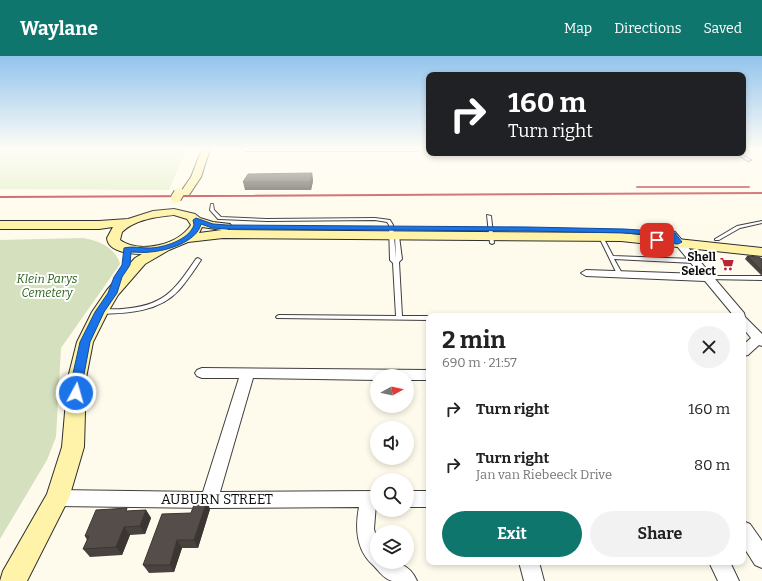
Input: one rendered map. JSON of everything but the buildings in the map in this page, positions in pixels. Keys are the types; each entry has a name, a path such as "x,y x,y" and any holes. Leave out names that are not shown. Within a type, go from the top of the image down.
{"main road":[{"path":"0,225 94,225 129,222 153,214 166,207 180,195 196,177 197,174"},
{"path":"180,195 179,206 183,213"},
{"path":"153,214 169,212 183,213 212,226 393,233"},
{"path":"185,239 196,230 196,220"},
{"path":"114,242 113,237 116,232 129,222"},
{"path":"13,581 57,498 73,447 77,378 85,342 100,312 112,293 140,262 164,248 185,239 206,235 223,234 607,230 675,238 762,252"},
{"path":"491,231 601,237 717,239 762,245"},
{"path":"0,233 82,233 96,235 127,249 144,250 164,248"},
{"path":"112,293 118,277 126,265 128,258 127,249"}],"street":[{"path":"675,238 737,313"},
{"path":"586,273 708,278"},
{"path":"746,324 760,340 746,350"},
{"path":"202,373 426,375"},
{"path":"209,500 247,374"},
{"name":"AUBURN STREET","path":"57,498 209,500 370,499"},
{"path":"414,499 426,499"},
{"path":"370,509 364,528 370,547"},
{"path":"746,534 762,558"},
{"path":"530,565 534,581"},
{"path":"721,565 729,581"},
{"path":"391,569 407,581"}],"lane":[{"path":"212,205 212,210 220,218 267,220 375,219 388,221 391,225 393,233 392,256 393,260 396,262 399,318"},
{"path":"717,239 739,227 762,222"},
{"path":"601,237 620,275"},
{"path":"611,257 694,261"},
{"path":"100,312 140,309 162,301 176,291 198,260"},
{"path":"708,278 762,278"},
{"path":"279,317 426,318"}],"green space":[{"path":"0,174 176,174 169,190 0,189"},
{"name":"Klein Parys Cemetery","path":"83,238 106,246 118,258 120,264 61,348 56,437 47,460 0,539 0,240"}],"railway":[{"path":"637,187 749,187"},
{"path":"0,197 762,193"}],"place":[{"name":"Shell Select","path":"727,264"}],"route":[{"path":"76,393 77,378 85,342 100,312 112,293 115,282 126,265 128,258 127,249 138,251 151,250 176,244 192,235 196,230 196,220 204,224 220,227 624,231 672,234 678,242 657,240"}]}
